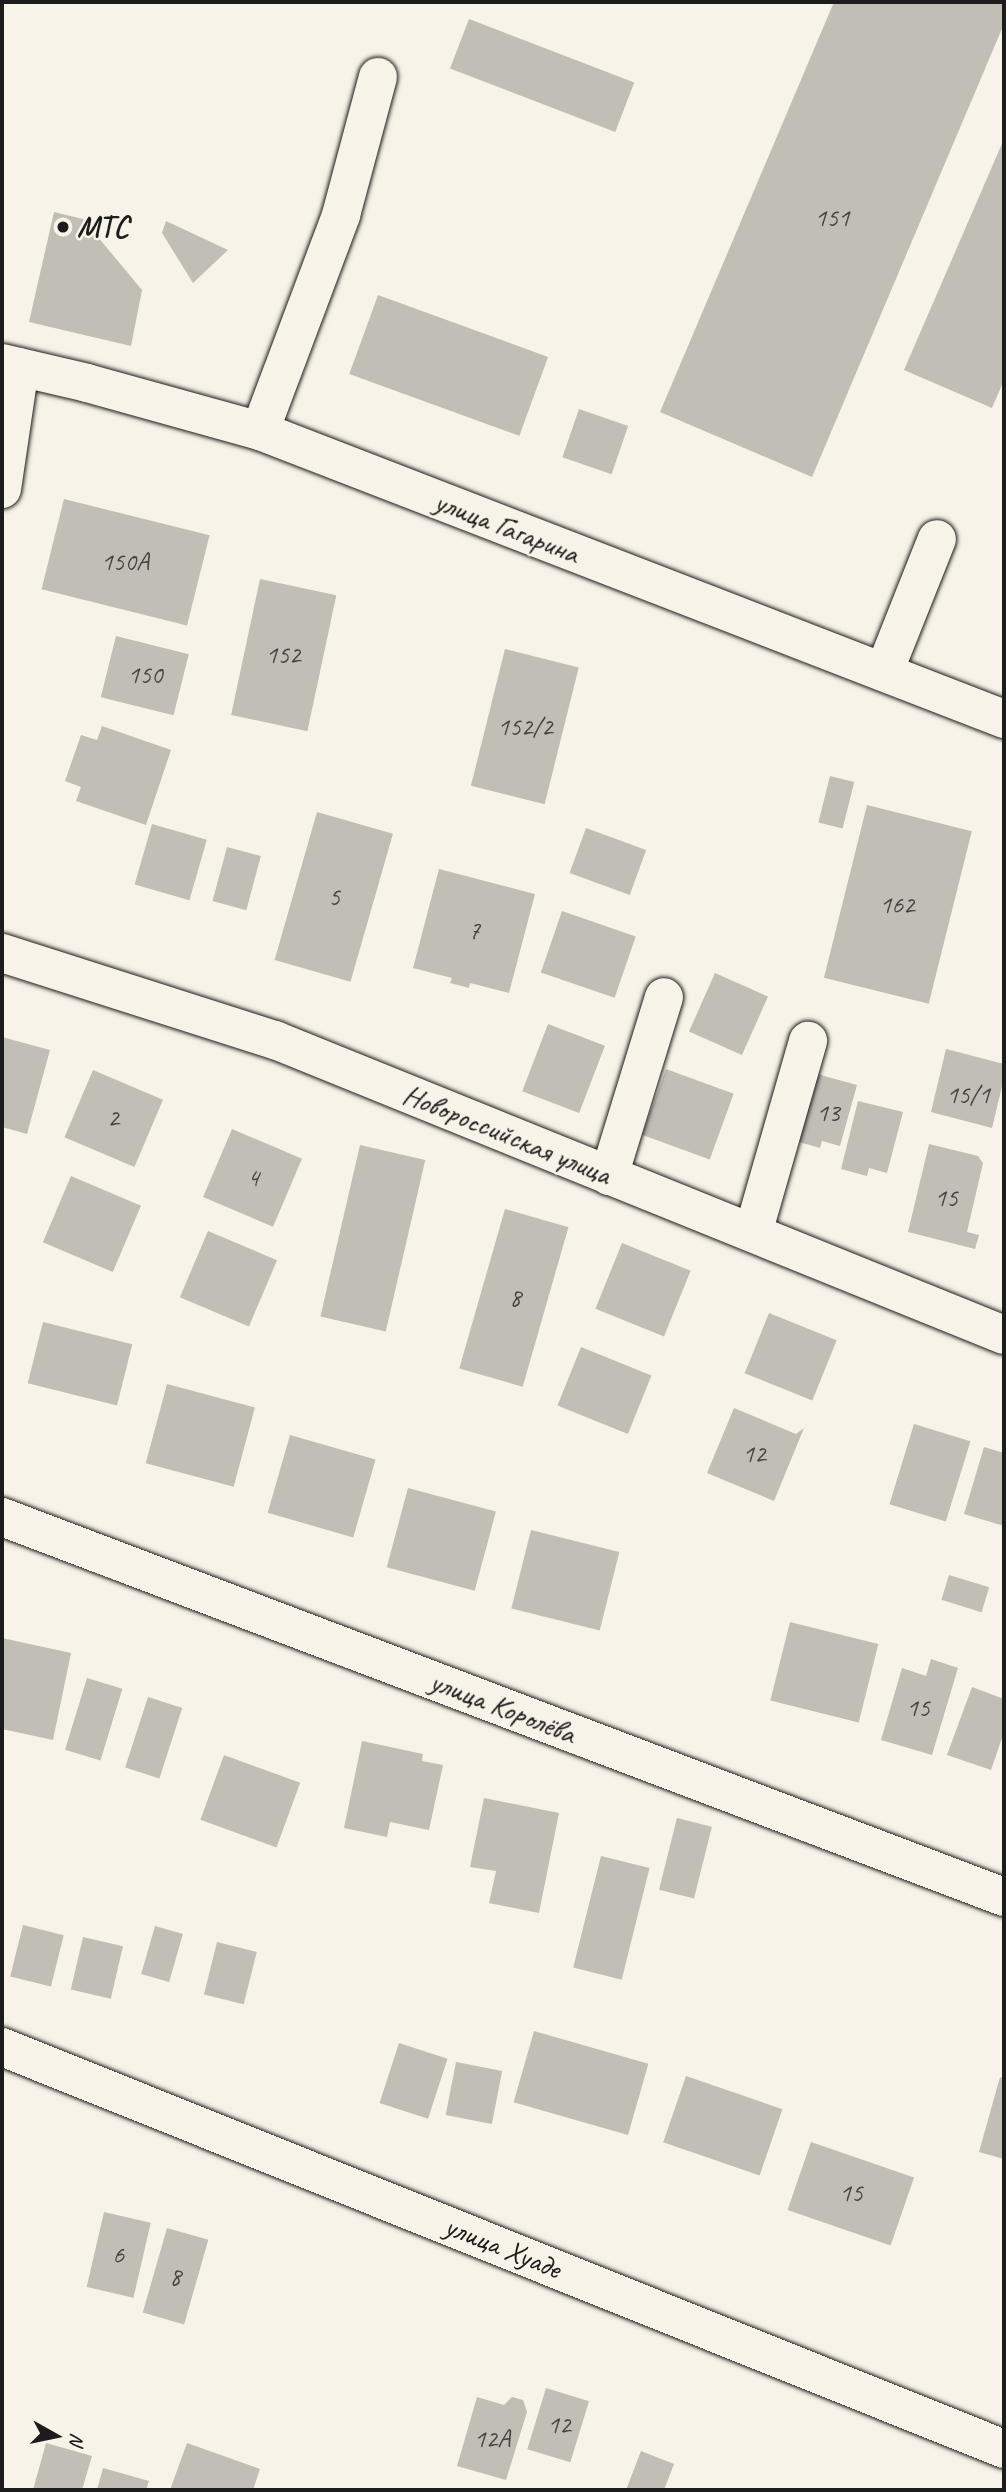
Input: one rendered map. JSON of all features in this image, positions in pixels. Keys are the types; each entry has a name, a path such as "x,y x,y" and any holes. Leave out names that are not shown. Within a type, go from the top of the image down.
{"street":[{"path":"260,431 341,215 378,77"},
{"path":"2,489 11,365"},
{"name":"улица Гагарина","path":"11,365 260,431 1004,719"},
{"path":"884,672 937,539"},
{"name":"Новороссийская улица","path":"2,953 275,1041 753,1233 1003,1327"},
{"path":"609,1176 664,997"},
{"path":"753,1233 808,1041"},
{"name":"улица Королёва","path":"2,1517 1004,1897"},
{"name":"улица Хуаде","path":"2,2047 1004,2449"}],"building":[{"path":"834,2 1004,2 1004,24 812,477 660,412"},
{"path":"469,19 634,82 615,132 450,68"},
{"path":"1004,139 1004,380 992,408 904,370"},
{"path":"54,212 83,219 142,290 131,346 29,322"},
{"path":"166,221 228,250 193,283 162,233"},
{"path":"378,295 548,357 519,436 349,374"},
{"path":"579,409 628,426 612,474 562,457"},
{"path":"64,499 210,535 187,626 42,589"},
{"path":"260,579 336,595 307,731 231,715"},
{"path":"116,636 189,654 174,715 101,697"},
{"path":"505,649 579,667 545,804 471,786"},
{"path":"102,726 171,750 146,825 76,801 81,787 65,781 81,735 97,740"},
{"path":"830,776 854,782 843,829 818,823"},
{"path":"867,805 972,831 929,1004 824,978"},
{"path":"317,812 393,834 350,982 275,960"},
{"path":"152,824 207,840 189,900 135,885"},
{"path":"586,828 646,850 630,895 570,873"},
{"path":"227,847 261,856 246,910 213,901"},
{"path":"439,869 535,894 509,993 470,983 469,988 450,983 452,978 413,968"},
{"path":"562,911 636,936 615,998 541,972"},
{"path":"715,973 768,997 742,1055 689,1031"},
{"path":"548,1024 605,1046 579,1113 522,1091"},
{"path":"2,1037 50,1050 27,1134 2,1127"},
{"path":"946,1049 1004,1064 1004,1078 992,1128 931,1112"},
{"path":"666,1069 734,1094 710,1159 642,1135"},
{"path":"93,1070 163,1100 134,1167 64,1137"},
{"path":"817,1074 857,1085 840,1146 822,1141 820,1148 799,1142"},
{"path":"858,1101 903,1112 887,1173 869,1168 867,1176 841,1169"},
{"path":"232,1129 302,1159 273,1227 203,1197"},
{"path":"929,1144 978,1156 983,1163 967,1232 979,1235 975,1249 908,1232"},
{"path":"360,1145 425,1160 386,1332 320,1316"},
{"path":"71,1176 141,1206 113,1272 43,1242"},
{"path":"505,1209 568,1227 523,1387 459,1369"},
{"path":"208,1231 277,1260 249,1327 180,1297"},
{"path":"622,1243 691,1271 664,1337 595,1309"},
{"path":"769,1313 837,1340 812,1401 745,1373"},
{"path":"43,1322 132,1344 117,1405 28,1383"},
{"path":"581,1347 651,1375 628,1434 557,1405"},
{"path":"167,1384 255,1408 234,1487 146,1463"},
{"path":"734,1408 796,1434 804,1428 774,1501 707,1473"},
{"path":"914,1424 970,1441 946,1522 889,1504"},
{"path":"290,1435 376,1460 353,1537 268,1513"},
{"path":"984,1447 1004,1453 1004,1526 964,1514"},
{"path":"408,1488 496,1512 475,1591 387,1567"},
{"path":"531,1530 619,1552 600,1631 511,1609"},
{"path":"949,1575 989,1587 982,1612 941,1600"},
{"path":"790,1622 878,1644 859,1723 770,1701"},
{"path":"2,1638 71,1653 53,1740 2,1729"},
{"path":"931,1659 958,1668 932,1755 881,1740 902,1668 926,1676"},
{"path":"87,1678 122,1689 100,1761 65,1750"},
{"path":"972,1687 1004,1699 1004,1732 991,1770 947,1755"},
{"path":"148,1697 182,1708 159,1779 125,1767"},
{"path":"362,1741 423,1754 422,1761 443,1765 429,1830 390,1822 387,1837 344,1828"},
{"path":"224,1755 300,1783 277,1848 200,1820"},
{"path":"484,1798 559,1813 539,1913 489,1903 496,1871 470,1867"},
{"path":"677,1818 712,1827 694,1899 659,1890"},
{"path":"601,1856 650,1868 622,1980 573,1968"},
{"path":"23,1925 64,1935 51,1987 10,1976"},
{"path":"155,1926 183,1934 169,1982 141,1974"},
{"path":"83,1937 123,1946 111,1999 71,1990"},
{"path":"217,1942 257,1952 244,2004 204,1994"},
{"path":"534,2031 648,2064 628,2135 514,2102"},
{"path":"399,2043 448,2059 428,2119 380,2103"},
{"path":"456,2062 502,2071 492,2124 446,2115"},
{"path":"686,2076 782,2109 760,2175 663,2142"},
{"path":"1000,2077 1004,2079 1004,2159 979,2152"},
{"path":"811,2142 914,2177 891,2246 788,2210"},
{"path":"104,2212 151,2223 133,2298 87,2287"},
{"path":"167,2228 208,2240 184,2324 143,2313"},
{"path":"546,2388 589,2401 570,2462 527,2449"},
{"path":"477,2397 504,2405 512,2397 523,2400 527,2412 506,2480 457,2466"},
{"path":"46,2443 92,2456 82,2490 33,2490"},
{"path":"187,2443 260,2469 253,2490 170,2490"},
{"path":"641,2451 674,2464 664,2490 626,2490"},
{"path":"103,2468 149,2481 146,2490 97,2490"}],"place":[{"name":"МТС","path":"63,227"}]}
